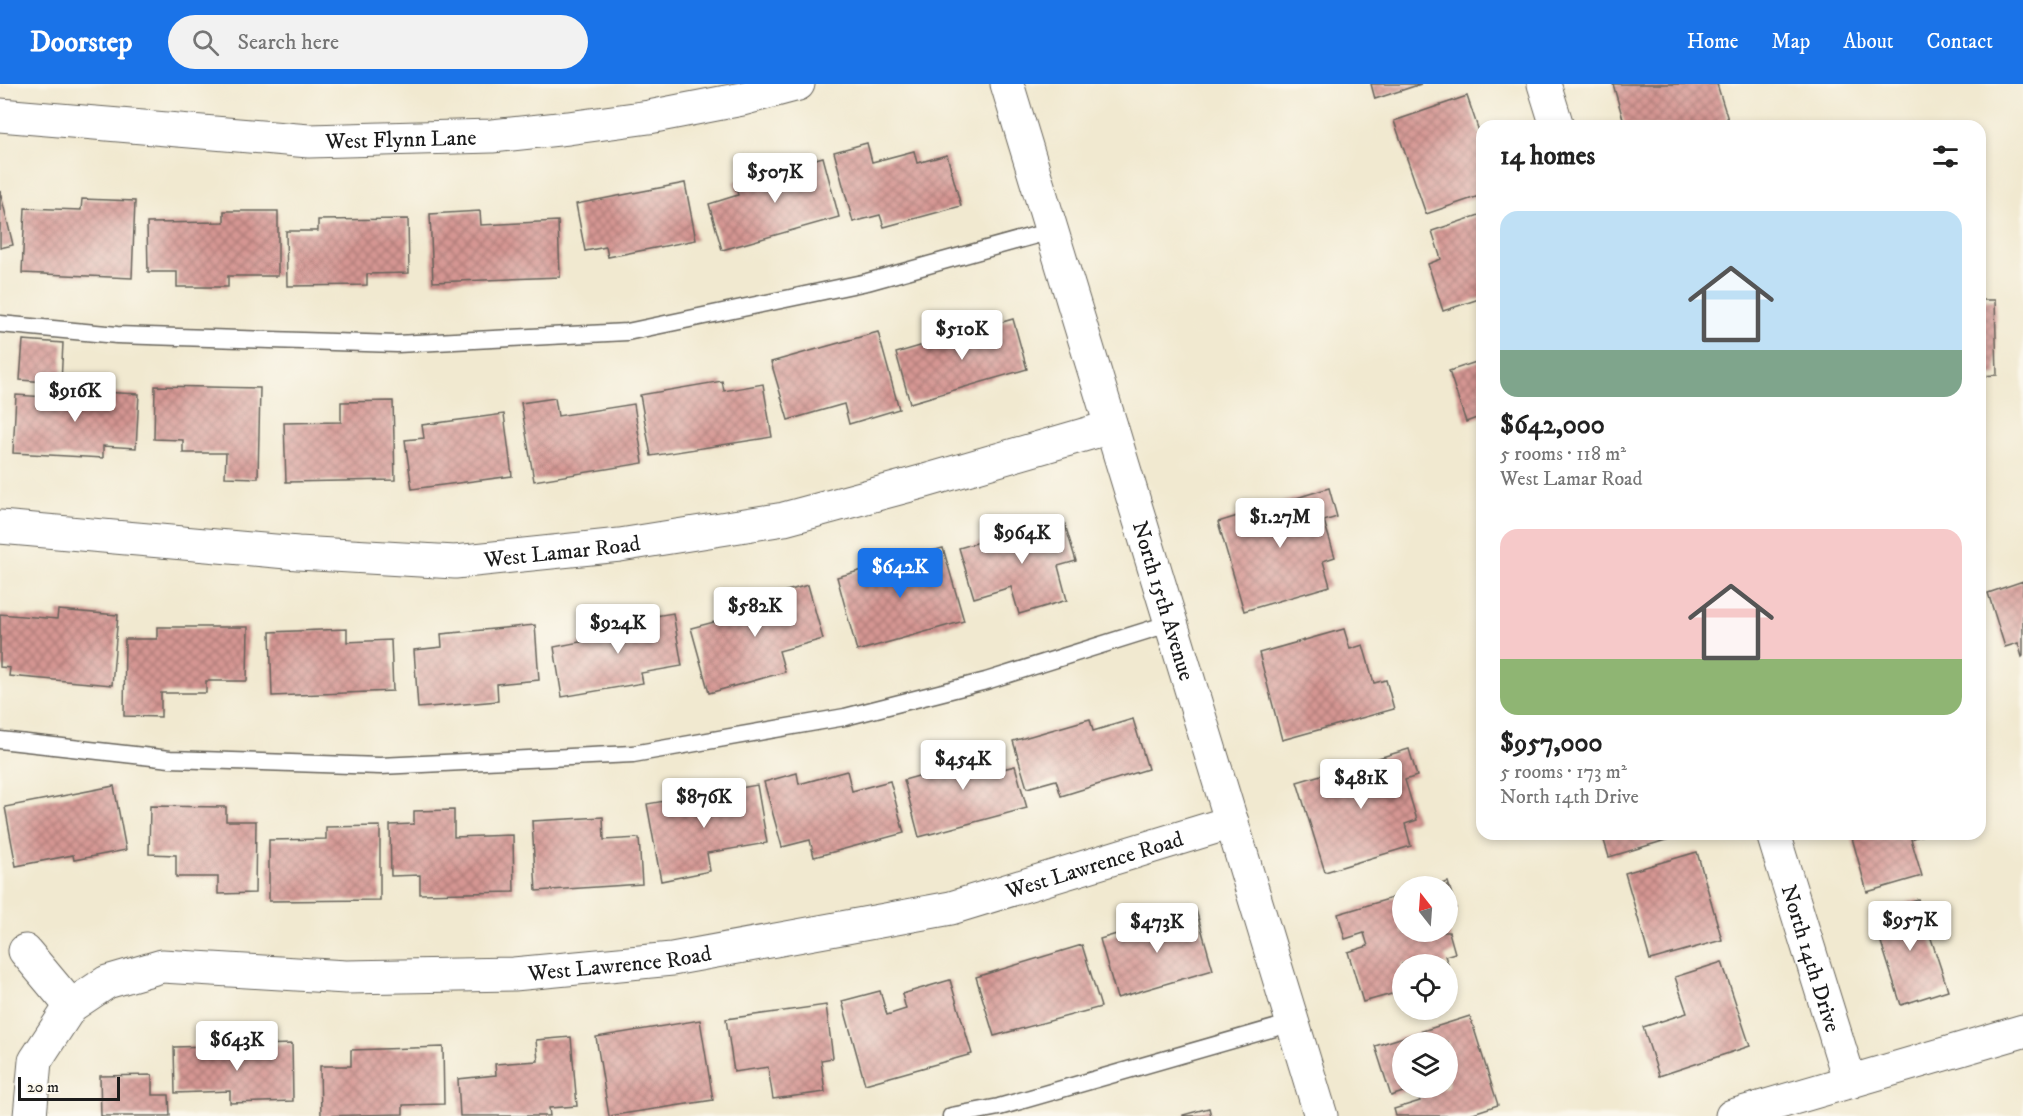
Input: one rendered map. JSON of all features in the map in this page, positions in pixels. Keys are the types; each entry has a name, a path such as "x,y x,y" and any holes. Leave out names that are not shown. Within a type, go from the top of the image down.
{"street":[{"name":"West Flynn Lane","path":"0,115 309,141 470,136 568,128 650,117 742,99 798,84"},
{"name":"North 15th Avenue","path":"1007,84 1321,1116"},
{"path":"1544,84 1555,120"},
{"name":"West Lamar Road","path":"0,527 298,553 455,562 620,545 784,519 1111,427"},
{"name":"West Lawrence Road","path":"72,1006 107,982 162,966 346,977 514,974 672,959 951,908 1232,822"},
{"name":"North 14th Drive","path":"1775,840 1850,1083"},
{"path":"26,951 72,1006 34,1061 30,1116"},
{"path":"1732,1116 2023,1031"}],"lane":[{"path":"0,324 117,335 397,344 627,332 867,282 1051,231"},
{"path":"0,740 170,759 380,766 633,754 845,717 986,681 1171,623"},
{"path":"951,1116 999,1107 1292,1023"}],"building":[{"path":"1371,84 1421,84 1375,99"},
{"path":"1613,84 1717,84 1728,120 1623,120"},
{"path":"1467,96 1476,122 1476,197 1426,214 1394,121"},
{"path":"867,143 872,162 914,151 917,163 947,155 961,206 884,227 880,215 853,222 834,152"},
{"path":"823,157 839,217 722,250 709,204 738,195 734,182"},
{"path":"685,183 696,240 608,257 606,247 585,251 576,204"},
{"path":"0,191 13,245 0,248"},
{"path":"82,199 135,201 132,278 22,273 25,208 81,210"},
{"path":"224,211 278,211 278,276 228,276 228,287 177,287 177,272 148,272 147,223 224,222"},
{"path":"480,211 481,225 558,221 560,277 433,282 430,214"},
{"path":"1476,216 1476,300 1443,311 1428,264 1441,259 1432,231"},
{"path":"408,219 409,273 367,274 367,285 287,286 286,231 318,231 318,220"},
{"path":"1986,300 1995,300 1997,375 1986,376"},
{"path":"1013,319 1027,369 910,403 896,353"},
{"path":"878,332 899,409 849,424 844,404 788,420 771,362"},
{"path":"23,340 63,343 61,383 20,380"},
{"path":"1476,362 1476,418 1466,422 1449,371"},
{"path":"722,381 724,391 763,384 772,437 651,456 640,395"},
{"path":"155,386 260,388 258,478 225,477 226,453 183,453 183,440 154,439"},
{"path":"60,390 139,394 136,448 103,446 103,458 13,453 16,395 60,398"},
{"path":"555,398 558,416 634,404 643,463 534,481 521,403"},
{"path":"393,401 395,480 286,482 284,423 341,422 341,402"},
{"path":"504,414 512,476 412,489 405,440 424,438 422,425"},
{"path":"1329,488 1337,517 1324,521 1335,557 1323,561 1330,586 1244,611 1218,522"},
{"path":"1063,518 1076,561 1058,566 1067,600 1019,614 1011,587 974,598 959,548"},
{"path":"943,548 964,621 857,651 837,577"},
{"path":"2023,581 2022,657 2018,643 2005,647 1988,593"},
{"path":"808,585 823,639 779,651 785,672 709,693 691,628 722,620 719,610"},
{"path":"58,610 118,615 112,685 9,676 10,668 0,667 0,614 57,619"},
{"path":"673,613 682,666 641,673 643,683 562,697 554,647 585,641 582,628"},
{"path":"535,625 539,680 497,684 498,701 418,708 414,650 442,647 441,634"},
{"path":"157,627 248,627 247,681 206,681 206,693 161,693 161,717 124,716 125,639 157,639"},
{"path":"347,629 347,642 391,640 393,691 272,696 270,632"},
{"path":"1344,629 1350,649 1363,645 1374,683 1386,680 1394,709 1282,740 1259,653"},
{"path":"1090,719 1093,731 1133,719 1148,769 1061,796 1056,780 1027,788 1013,741"},
{"path":"987,743 995,771 1015,766 1027,808 919,837 904,780 940,770 936,756"},
{"path":"1409,749 1417,776 1405,780 1417,820 1405,824 1411,846 1325,872 1297,782"},
{"path":"847,771 852,791 890,781 904,833 814,857 810,840 782,847 764,782 797,773 799,784"},
{"path":"757,785 767,843 707,853 710,871 661,881 647,804"},
{"path":"114,786 126,850 74,860 73,855 16,866 5,807"},
{"path":"150,806 226,807 226,821 256,821 255,893 218,894 218,877 176,877 176,855 149,854"},
{"path":"454,810 454,837 513,835 514,892 420,894 420,875 391,876 390,825 414,824 414,811"},
{"path":"603,817 604,840 639,838 642,884 536,891 532,821"},
{"path":"380,826 380,900 269,901 269,840 326,839 326,827"},
{"path":"1604,840 1666,840 1609,857"},
{"path":"1853,840 1911,840 1922,876 1867,892"},
{"path":"1697,852 1722,940 1650,960 1625,873"},
{"path":"1392,898 1392,942 1452,942 1455,953 1392,954 1392,994 1363,1002 1348,952 1368,946 1364,933 1345,939 1338,914"},
{"path":"1918,899 1948,990 1901,1005 1872,914"},
{"path":"1196,910 1213,970 1117,998 1100,939"},
{"path":"1082,945 1101,1007 994,1036 976,977"},
{"path":"1722,962 1750,1046 1659,1076 1643,1027 1687,1013 1675,977"},
{"path":"950,980 972,1054 865,1084 842,1001 880,991 887,1015 906,1009 902,994"},
{"path":"826,1005 833,1058 821,1060 825,1092 773,1099 768,1067 734,1072 726,1019"},
{"path":"1470,1016 1498,1105 1464,1116 1396,1116 1394,1109 1420,1101 1419,1098 1458,1098 1458,1032 1419,1032"},
{"path":"700,1020 713,1100 609,1116 596,1037"},
{"path":"571,1037 577,1106 549,1108 550,1116 460,1116 458,1079 496,1075 495,1064 538,1061 536,1040"},
{"path":"1392,1041 1392,1096 1375,1046"},
{"path":"292,1044 293,1101 230,1103 230,1091 175,1093 174,1047"},
{"path":"443,1047 444,1104 403,1105 403,1114 321,1116 320,1066 351,1066 351,1050"},
{"path":"152,1075 152,1095 169,1095 170,1116 101,1116 100,1076"},
{"path":"1209,1108 1211,1116 1183,1116 1183,1115"}]}
